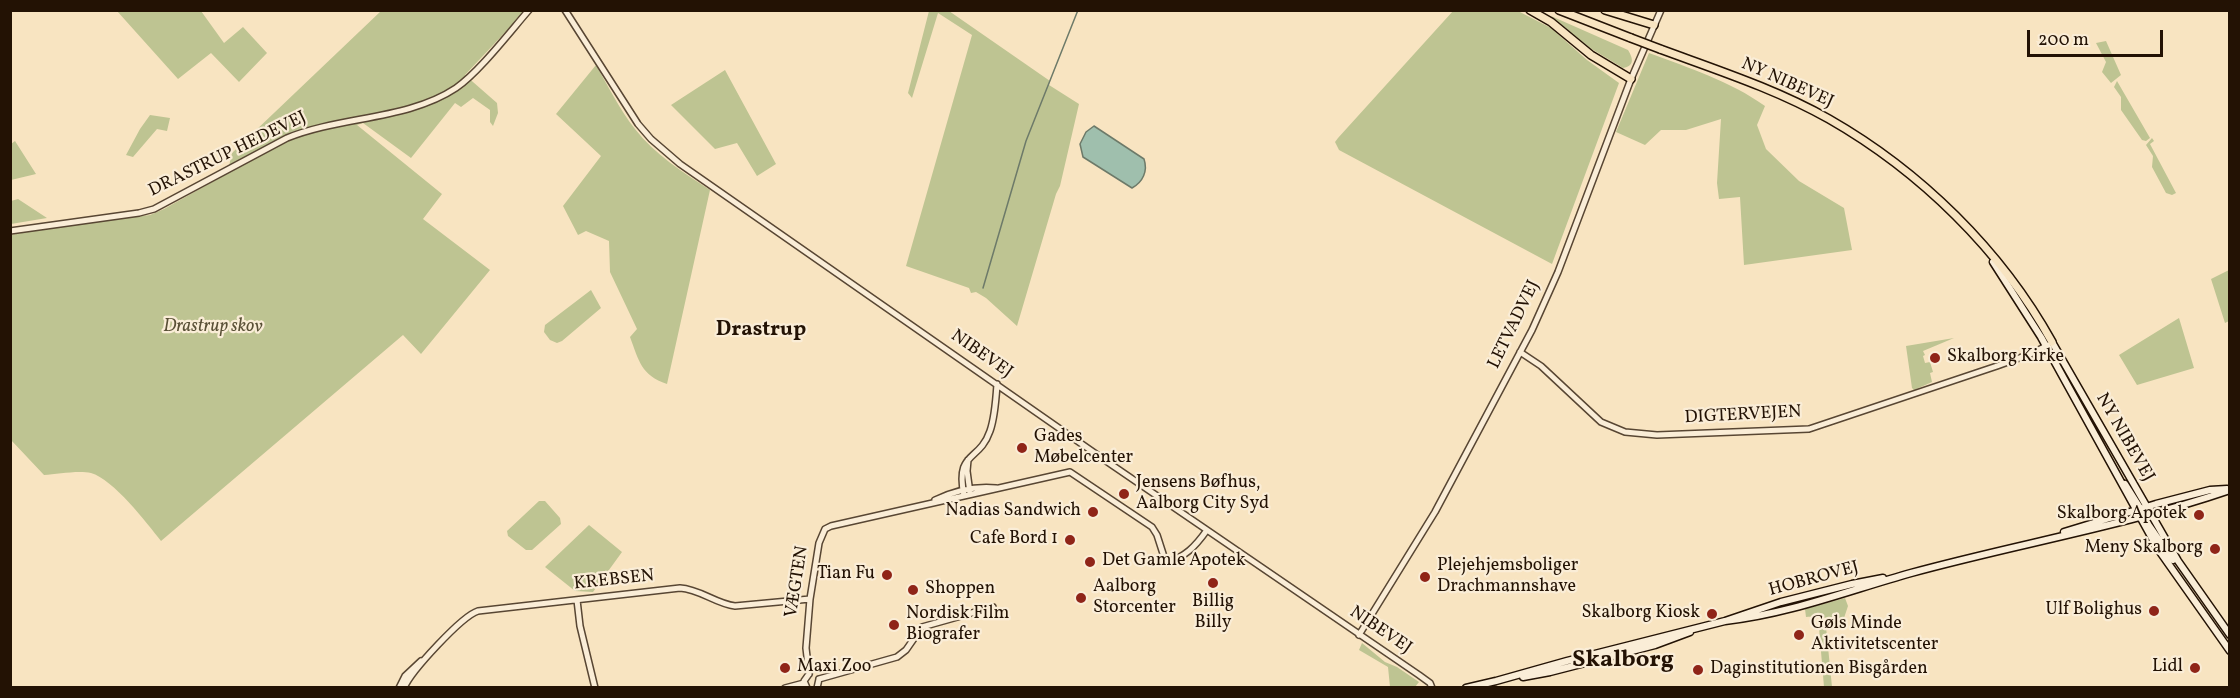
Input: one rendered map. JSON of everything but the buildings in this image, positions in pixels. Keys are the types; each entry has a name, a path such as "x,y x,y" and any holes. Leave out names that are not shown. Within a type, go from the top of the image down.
{"highway":[{"path":"1530,10 1551,22 1591,55 1631,79"},
{"name":"NY NIBEVEJ","path":"1559,10 1788,99 1868,142 1920,183 1973,235 2009,275 2049,344"},
{"path":"1605,10 1654,25"},
{"name":"NY NIBEVEJ","path":"1973,235 1993,262"}],"main road":[{"name":"NY NIBEVEJ","path":"1993,262 2049,344 2143,513"},
{"name":"NY NIBEVEJ","path":"2049,344 2115,472 2143,513"},
{"name":"HOBROVEJ","path":"2040,540 2097,528 2210,490 2229,490"},
{"name":"HOBROVEJ","path":"1466,687 1550,672 1655,645 1699,628 1804,596 1912,573 2229,490"},
{"path":"2143,513 2170,567 2229,651"},
{"path":"2143,513 2229,635"},
{"path":"2170,567 2204,608 2212,610"},
{"path":"2200,610 2208,613 2229,642"}],"street":[{"name":"DRASTRUP HEDEVEJ","path":"10,231 154,209 287,138 307,130 433,101 464,82 529,10"},
{"name":"NIBEVEJ","path":"565,10 629,111 664,152 1207,530 1430,682 1430,687"},
{"name":"LETVADVEJ","path":"1359,635 1435,512 1520,352 1558,272 1631,79 1661,10"},
{"name":"DIGTERVEJEN","path":"1520,352 1541,366 1601,422 1625,432 1657,435 1809,429 2017,359 2049,344"},
{"path":"997,384 990,431 962,470 967,493 1065,472 1075,474 1152,527 1166,563 1190,551 1207,530"},
{"name":"VÆGTEN","path":"809,674 806,648 810,599 821,535 831,526 928,503 946,495 967,493"},
{"name":"KREBSEN","path":"399,687 405,676 471,614 680,588 695,591 735,606 810,599"},
{"path":"577,600 580,626 595,686"},
{"path":"819,679 897,657 906,650 922,627 993,608"},
{"name":"KREBSEN","path":"404,687 434,650"},
{"path":"785,687 805,685 804,678 809,674 814,674 819,679"},
{"path":"817,687 819,679"}],"green space":[{"path":"117,11 201,11 224,43 243,27 267,53 239,82 211,53 178,79"},
{"name":"Drastrup skov","path":"381,11 525,11 465,75 497,103 498,113 493,126 490,122 490,110 473,98 461,107 455,103 411,158 363,123 357,125 442,194 423,219 490,270 421,354 403,335 161,541 119,492 100,477 80,472 44,475 11,440 11,235 150,215 232,171 229,166 232,153"},
{"path":"929,11 949,11 1050,81 1049,85 1079,104 1060,186 1017,326 986,298 976,292 971,293 969,288 906,266 972,35 938,13 912,98 908,93"},
{"path":"1453,11 1518,11 1551,28 1587,60 1619,83 1552,264 1339,150 1335,142"},
{"path":"1551,16 1628,50 1632,59 1631,64 1623,68 1590,48"},
{"path":"2106,41 2121,75 2111,83 2102,72 2106,62 2096,43"},
{"path":"1649,53 1723,82 1765,106 1757,125 1766,149 1799,181 1844,208 1852,250 1744,265 1740,197 1719,199 1717,183 1721,119 1686,130 1661,130 1645,145 1616,132"},
{"path":"596,65 624,114 651,147 710,190 667,384 646,372 636,353 630,337 637,329 610,272 609,241 586,231 578,235 563,206 601,156 556,114"},
{"path":"725,70 776,164 757,176 737,143 715,149 671,105"},
{"path":"2117,81 2150,138 2146,141 2142,140 2121,110 2121,97 2114,87"},
{"path":"150,115 170,118 167,131 157,129 133,157 126,155 140,129"},
{"path":"2152,138 2154,141 2150,144 2176,193 2172,195 2166,193 2152,167 2153,156 2146,145"},
{"path":"15,141 36,174 11,180 11,144"},
{"path":"18,199 47,218 11,224 11,201"},
{"path":"2229,270 2229,321 2225,323 2211,279"},
{"path":"591,290 601,308 562,341 557,343 550,340 544,332 545,325"},
{"path":"2179,318 2194,368 2137,385 2119,355"},
{"path":"1954,338 1923,351 1925,363 1930,362 1933,372 1930,373 1932,382 1914,390 1906,346"},
{"path":"539,501 545,501 560,518 561,524 532,550 526,550 508,536 507,531"},
{"path":"589,525 622,552 593,592 575,591 545,567"},
{"path":"1845,598 1848,606 1844,618 1806,617 1805,609"},
{"path":"1826,627 1832,687 1824,687 1819,628"},
{"path":"1362,643 1385,662 1419,682 1415,687 1390,687 1388,667 1359,650"}],"shaded area":[{"path":"1094,126 1144,159 1145,172 1136,186 1132,188 1083,157 1080,144 1086,132"}],"waterway":[{"path":"983,288 1026,141 1078,10"}],"place":[{"name":"Skalborg Kirke","path":"1935,358"},
{"name":"Gades Møbelcenter","path":"1022,448"},
{"name":"Jensens Bøfhus, Aalborg City Syd","path":"1124,494"},
{"name":"Nadias Sandwich","path":"1093,512"},
{"name":"Skalborg Apotek","path":"2199,515"},
{"name":"Cafe Bord 1","path":"1070,540"},
{"name":"Meny Skalborg","path":"2215,549"},
{"name":"Det Gamle Apotek","path":"1090,562"},
{"name":"Tian Fu","path":"887,575"},
{"name":"Plejehjemsboliger Drachmannshave","path":"1425,577"},
{"name":"Billig Billy","path":"1213,583"},
{"name":"Shoppen","path":"913,590"},
{"name":"Aalborg Storcenter","path":"1081,598"},
{"name":"Ulf Bolighus","path":"2154,611"},
{"name":"Skalborg Kiosk","path":"1712,614"},
{"name":"Nordisk Film Biografer","path":"894,625"},
{"name":"Gøls Minde Aktivitetscenter","path":"1799,635"},
{"name":"Maxi Zoo","path":"785,668"},
{"name":"Lidl","path":"2195,668"},
{"name":"Daginstitutionen Bisgården","path":"1698,670"}],"district":[{"name":"Drastrup","path":"761,331"},
{"name":"Skalborg","path":"1623,662"}]}
